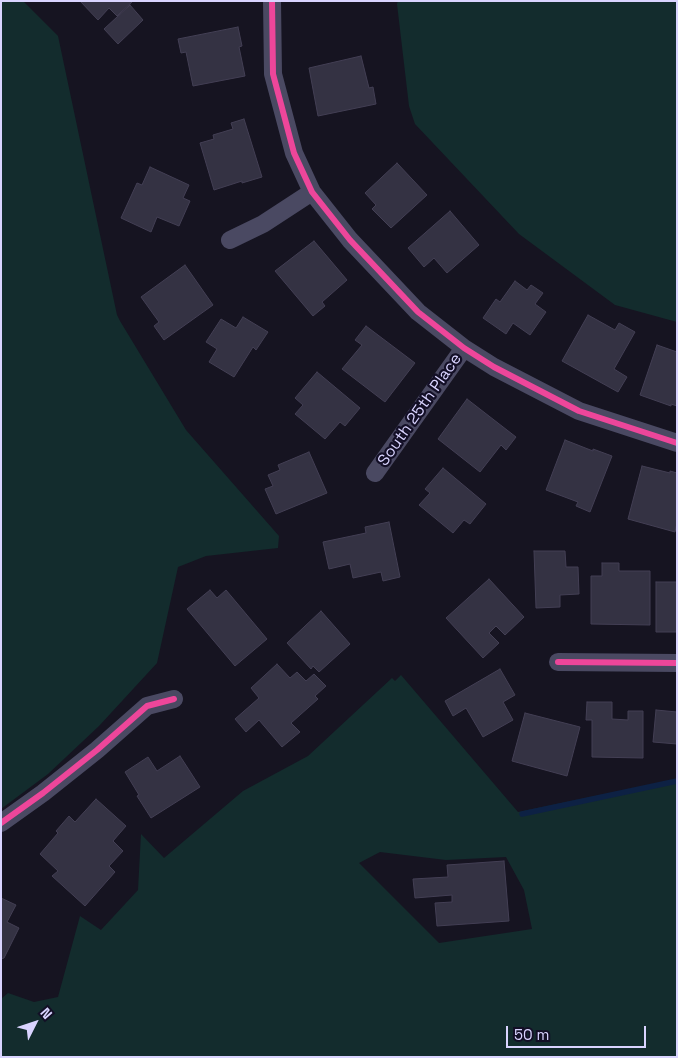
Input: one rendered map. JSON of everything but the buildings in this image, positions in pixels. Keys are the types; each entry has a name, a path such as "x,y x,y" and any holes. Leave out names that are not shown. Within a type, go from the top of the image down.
{"street":[{"path":"272,1 273,74 294,152 312,192 350,240 418,312 464,348 518,380 579,411 677,443"},
{"path":"230,240 263,224 312,192"},
{"name":"South 25th Place","path":"375,473 464,348"},
{"path":"558,662 677,663"},
{"path":"1,823 59,781 147,706 174,698"}],"green space":[{"path":"1,1 23,1 58,36 117,315 120,321 186,430 279,536 278,548 206,556 178,567 157,663 99,726 48,774 1,809"},
{"path":"398,1 677,1 677,322 615,305 519,234 415,124 409,106"},
{"path":"401,675 518,812 677,779 677,1057 1,1057 1,999 8,993 34,1002 58,997 80,916 101,930 138,890 141,834 164,858 243,791 308,756 392,678 395,681","holes":["380,852 446,860 506,857 524,890 532,929 439,943 359,863"]}],"waterway":[{"path":"522,814 677,781"}],"cycle path":[{"path":"272,1 273,74 294,153 312,192 350,240 418,312 464,348 494,367 579,411 677,443"},
{"path":"558,662 677,663"},
{"path":"1,823 43,793 97,750 147,706 174,699"}]}
